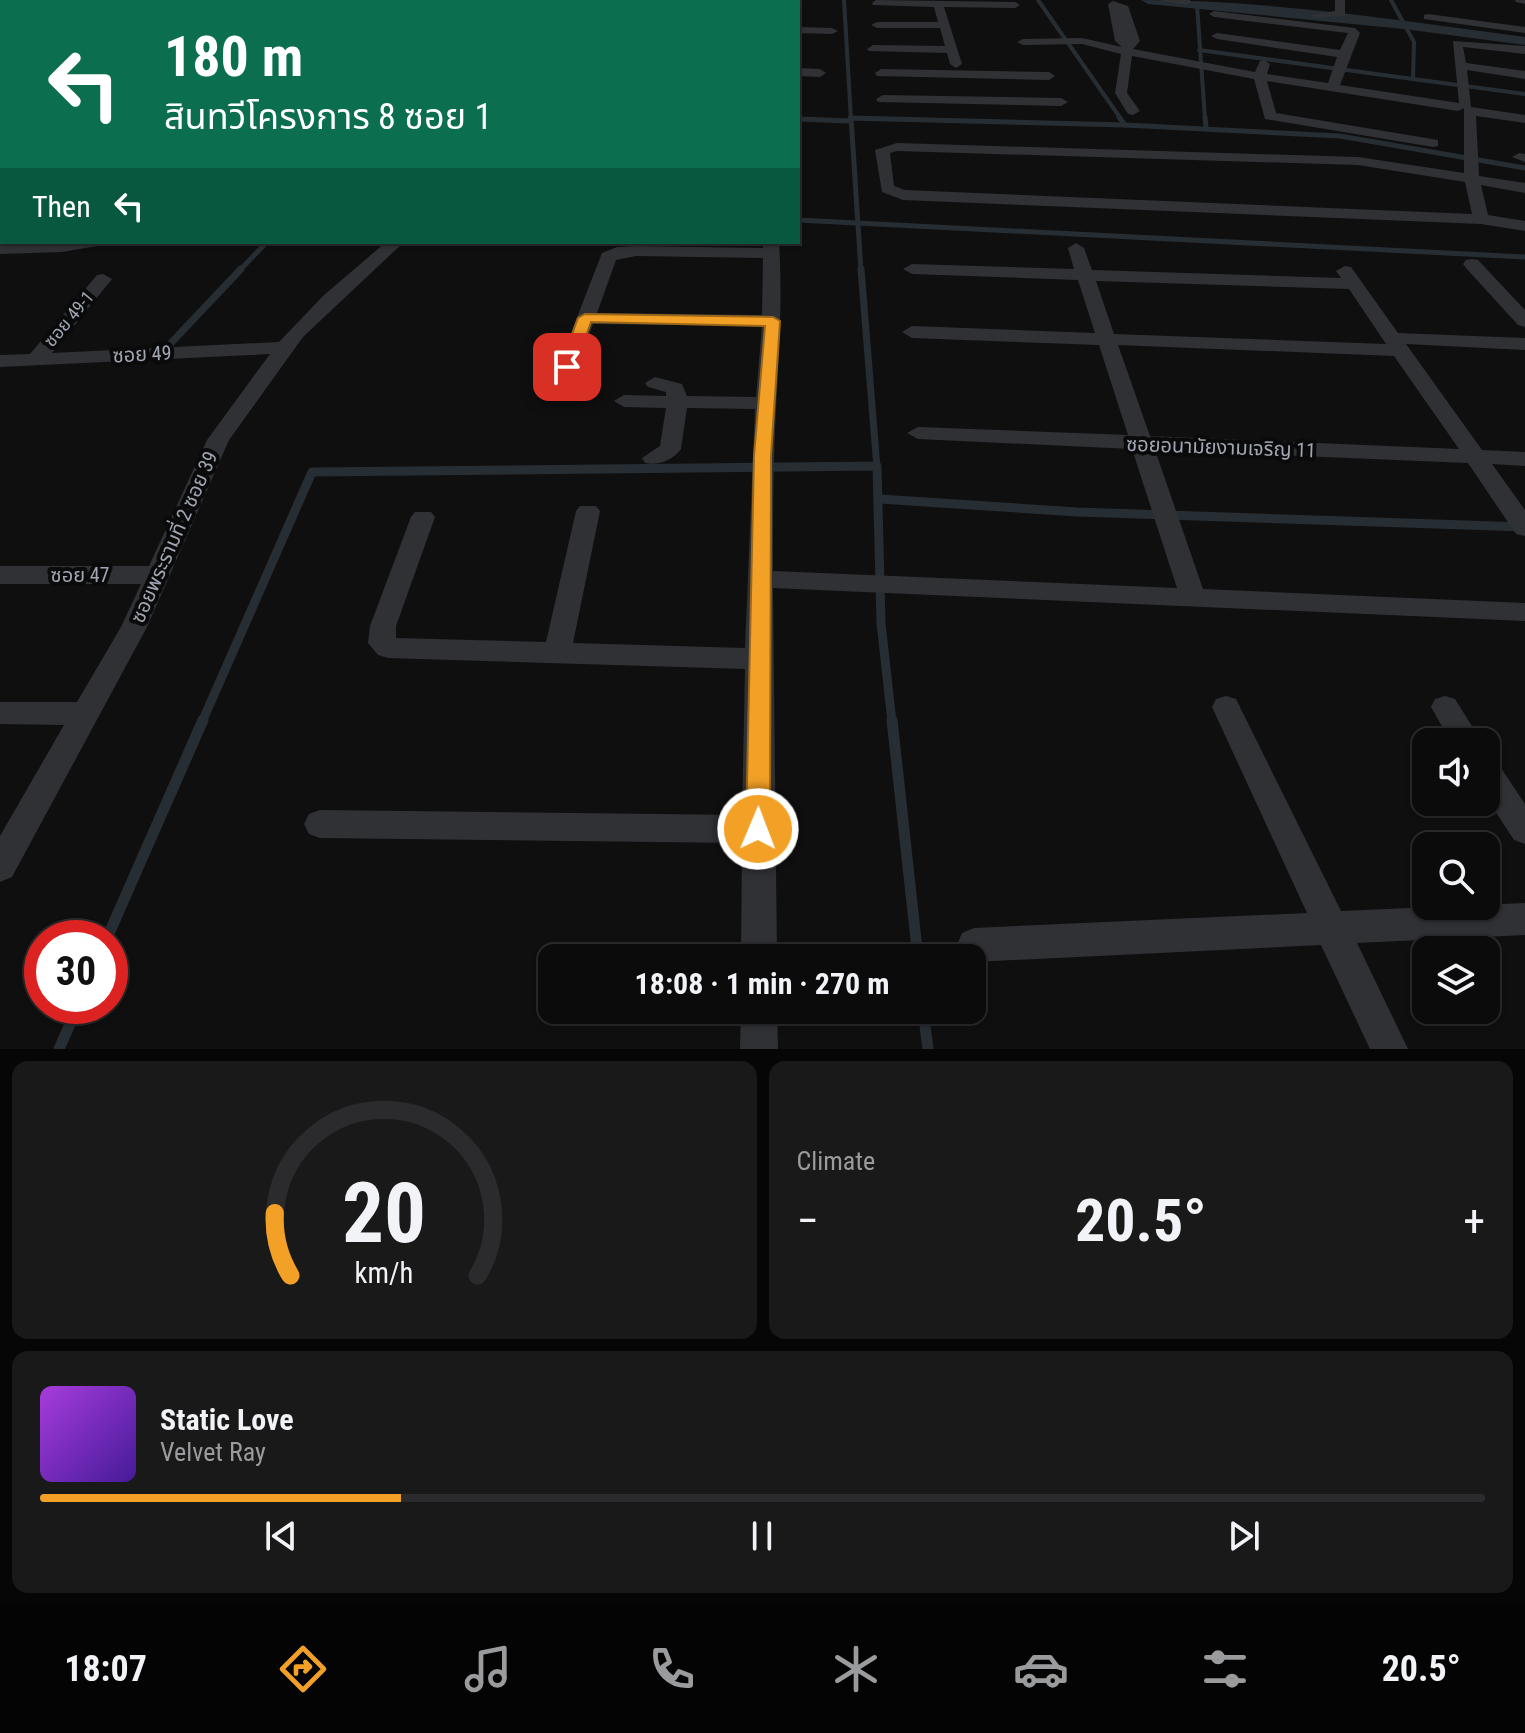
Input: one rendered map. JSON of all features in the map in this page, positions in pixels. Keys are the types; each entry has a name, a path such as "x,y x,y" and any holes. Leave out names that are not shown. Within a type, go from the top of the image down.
{"street":[{"path":"1164,0 1186,2"},
{"path":"1229,6 1338,16 1341,14 1340,0"},
{"path":"877,3 938,4 1019,23 1064,43 1127,48 1181,64 1213,69 1262,70 1333,88 1525,116"},
{"path":"938,4 959,74"},
{"path":"1214,14 1351,30 1354,33 1333,88"},
{"path":"1428,17 1525,30"},
{"path":"1019,23 1068,117"},
{"path":"877,25 944,25"},
{"path":"800,30 832,31"},
{"path":"1217,36 1340,64"},
{"path":"1481,219 1472,179 1465,86 1457,43 1525,50"},
{"path":"1127,48 1121,93 1133,111"},
{"path":"873,49 952,50"},
{"path":"881,73 959,74 1042,66"},
{"path":"1462,66 1525,75"},
{"path":"1262,70 1270,116 1433,143"},
{"path":"800,72 820,73"},
{"path":"883,99 1061,102"},
{"path":"1525,188 1358,161 897,147 882,150 887,189 903,195 1481,219 1525,226"},
{"path":"0,249 79,244"},
{"name":"ซอยพระรามที่ 2 ซอย 39","path":"0,867 159,575 218,440 284,348 329,300 394,244"},
{"path":"558,392 608,257 617,252 771,248 773,321 759,579 759,944"},
{"path":"1076,248 1193,596"},
{"path":"1472,264 1525,321"},
{"path":"912,269 1348,276 1525,528"},
{"name":"ซอย 49-1","path":"36,359 103,279"},
{"path":"585,318 773,321"},
{"path":"912,332 1107,339 1525,344"},
{"name":"ซอย 49","path":"0,361 284,348"},
{"path":"653,458 670,449 678,402 675,388 655,383"},
{"path":"624,401 767,403"},
{"name":"ซอยอนามัยงามเจริญ 11","path":"918,433 1525,459"},
{"path":"557,653 588,511"},
{"path":"423,517 383,626 382,643 388,648 760,659"},
{"name":"ซอย 47","path":"0,575 159,575"},
{"path":"759,579 1525,612"},
{"path":"1226,707 1389,1049"},
{"path":"1445,707 1458,728"},
{"path":"0,713 86,714"},
{"path":"1500,792 1525,830"},
{"path":"320,824 758,829"},
{"path":"986,944 1525,919"},
{"path":"759,1024 759,1049"}],"waterway":[{"path":"844,0 851,118"},
{"path":"1038,0 1121,119"},
{"path":"1148,0 1404,25 1525,41"},
{"path":"1391,0 1414,42 1413,79"},
{"path":"1197,5 1200,50"},
{"path":"1200,50 1413,79"},
{"path":"1200,50 1205,119"},
{"path":"1413,79 1525,94"},
{"path":"1119,117 1125,125"},
{"path":"1205,117 1206,128"},
{"path":"851,118 1125,125"},
{"path":"851,118 888,119"},
{"path":"851,118 858,223"},
{"path":"800,119 850,121"},
{"path":"1125,125 1340,136 1525,168"},
{"path":"800,220 858,223"},
{"path":"858,223 1525,257"},
{"path":"858,223 861,271"},
{"path":"239,271 265,244"},
{"path":"171,343 241,269"},
{"path":"861,269 877,466"},
{"path":"202,722 312,472 877,466"},
{"path":"690,468 877,466"},
{"path":"877,466 881,623 892,722"},
{"path":"880,499 1077,512 1525,527"},
{"path":"115,920 203,720"},
{"path":"892,720 916,944"},
{"path":"59,1049 70,1024"},
{"path":"925,1024 928,1049"}],"route":[{"path":"567,367 585,318 773,321 763,456 759,579 758,829"}]}
